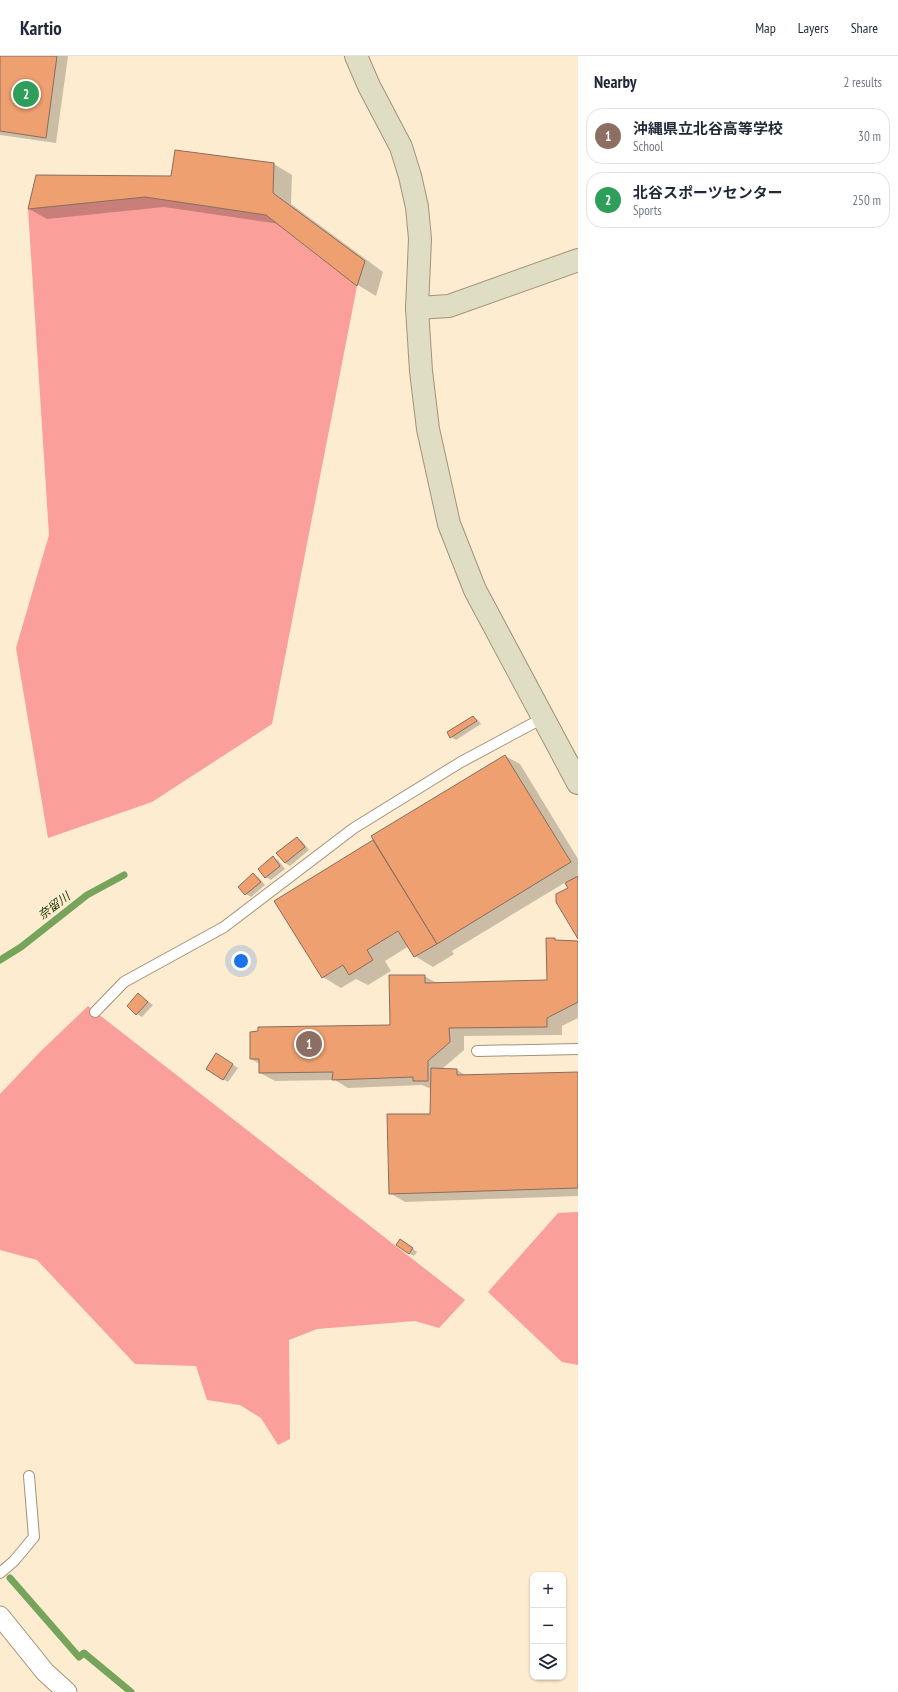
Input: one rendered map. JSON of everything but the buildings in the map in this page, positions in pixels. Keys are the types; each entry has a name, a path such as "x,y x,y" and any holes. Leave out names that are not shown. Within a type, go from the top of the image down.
{"street":[{"path":"356,56 369,86 401,147 410,176 417,207 420,238 417,308 421,371 428,429 449,524 475,590 578,783"},
{"path":"417,308 449,306 578,260"},
{"path":"0,1616 44,1672 67,1692"}],"lane":[{"path":"95,1012 124,982 224,927 354,828 461,762 543,718"},
{"path":"476,1051 578,1049"},
{"path":"0,1573 14,1561 34,1537 29,1476"}],"shaded area":[{"path":"145,197 266,215 357,286 272,724 152,802 48,838 16,648 49,535 28,209"},
{"path":"88,1006 465,1300 439,1328 415,1321 317,1329 289,1340 290,1439 278,1445 261,1418 240,1405 207,1400 196,1366 135,1364 37,1260 0,1250 0,1094 40,1052"},
{"path":"578,1212 578,1365 562,1362 488,1292 558,1213"}],"waterway":[{"name":"奈留川","path":"0,960 21,947 87,895 124,875"},
{"path":"10,1578 79,1657 84,1653 131,1692"}],"place":[{"name":"北谷スポーツセンター","path":"26,94"},
{"name":"沖縄県立北谷高等学校","path":"309,1044"}]}
